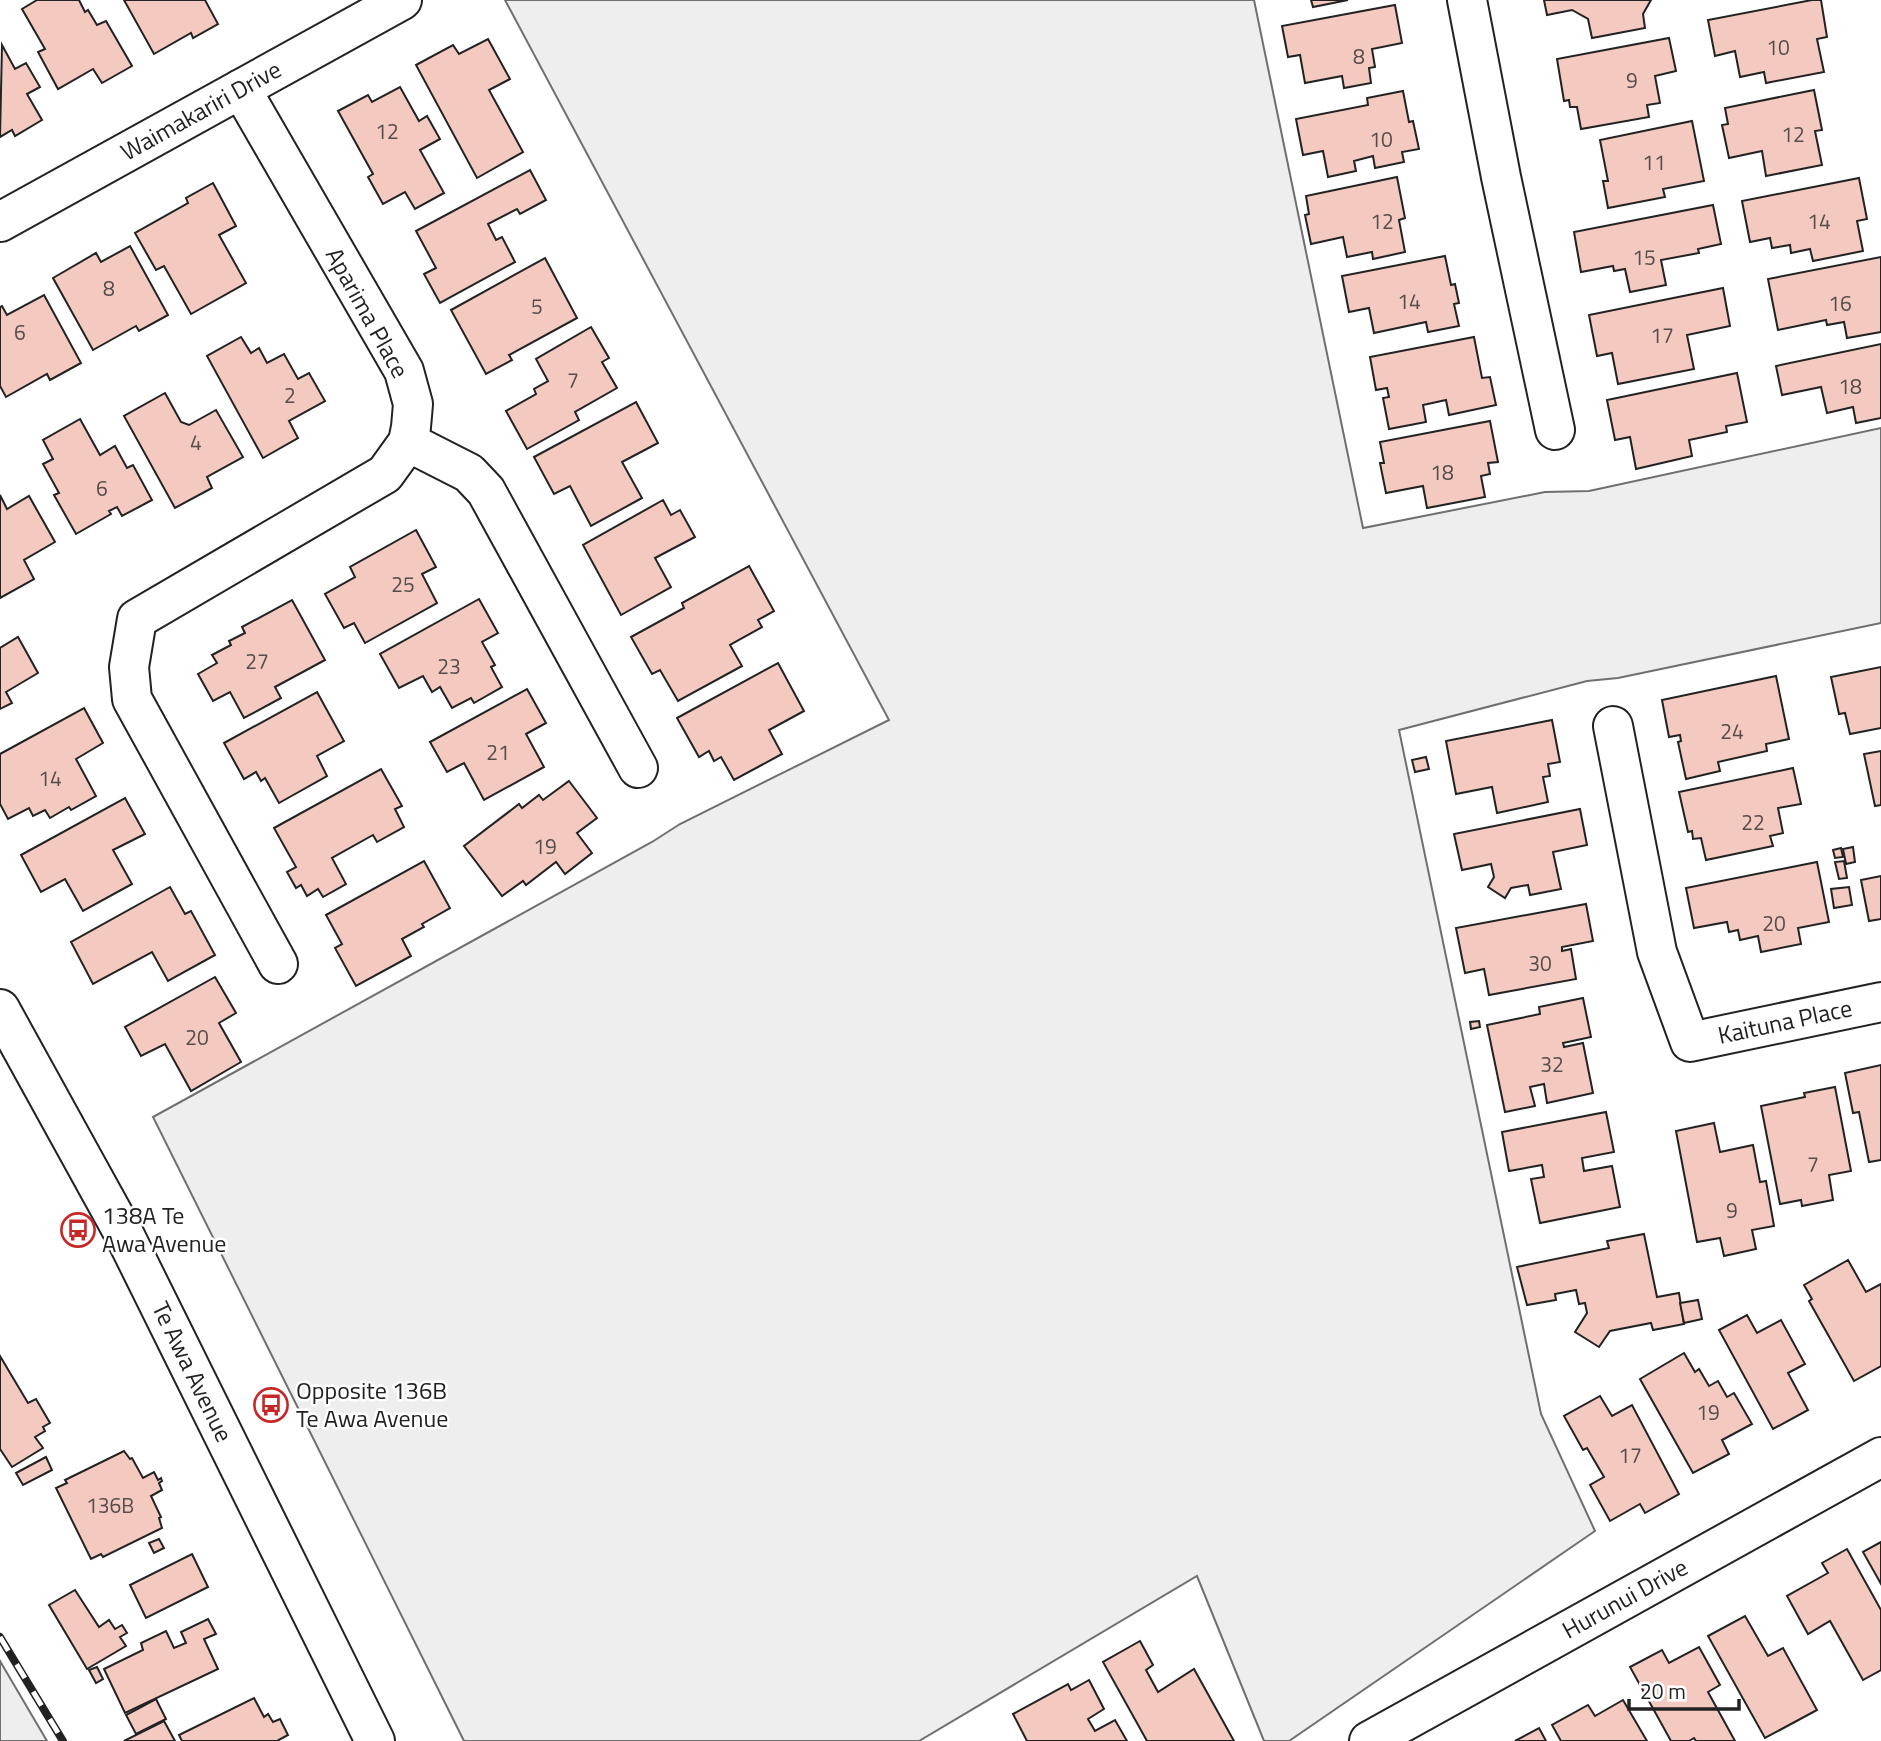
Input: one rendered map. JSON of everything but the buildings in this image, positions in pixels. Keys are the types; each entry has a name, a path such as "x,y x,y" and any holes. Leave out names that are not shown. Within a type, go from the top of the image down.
{"street":[{"name":"Waimakariri Drive","path":"0,222 402,0"},
{"path":"1467,0 1501,177 1555,430"},
{"name":"Aparima Place","path":"242,89 404,371 413,404 408,442 385,474 137,619 129,667 132,699 278,964"},
{"path":"408,442 469,473 486,491 638,768"},
{"name":"Kaituna Place","path":"1613,726 1657,952 1690,1042 1881,1002"},
{"name":"Te Awa Avenue","path":"0,1009 123,1232 375,1741"},
{"name":"Hurunui Drive","path":"1369,1741 1881,1457"}],"shaded area":[{"path":"505,0 1254,0 1363,528 1545,492 1589,491 1881,428 1881,623 1618,678 1587,681 1399,730 1541,1414 1595,1531 1289,1741 1264,1741 1197,1576 919,1741 464,1741 153,1117 652,842 680,824 889,720"},
{"path":"0,1661 47,1741 0,1741"}],"railway":[{"path":"0,1637 63,1741"}],"place":[{"name":"138A Te Awa Avenue","path":"78,1230"},
{"name":"Opposite 136B Te Awa Avenue","path":"271,1405"}]}
